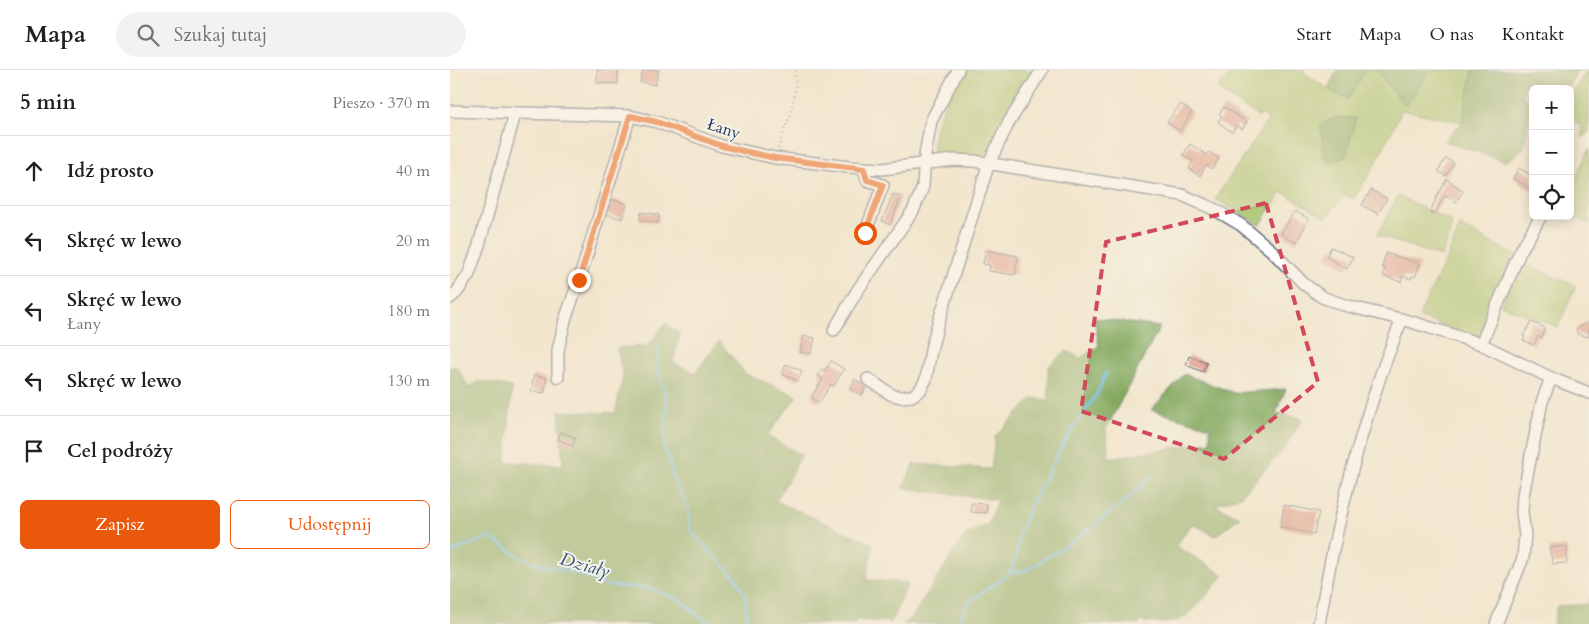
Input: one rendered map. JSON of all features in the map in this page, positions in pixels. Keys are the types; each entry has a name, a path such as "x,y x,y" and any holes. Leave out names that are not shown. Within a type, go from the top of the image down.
{"street":[{"path":"834,330 857,291 913,211 923,187 931,121 958,70"},
{"path":"868,379 892,395 901,397 912,396 921,389 926,380 937,327 989,163 1009,122 1042,70"},
{"name":"Łany","path":"450,111 630,116 657,122 722,146 775,158 864,169 882,169 953,160 989,163 1182,195 1214,209 1252,233 1304,284 1322,296 1481,344 1551,378 1589,393"},
{"path":"450,298 457,292 469,274 479,246 515,114"},
{"path":"558,377 558,350 565,320 630,116"},
{"path":"864,169 867,180 883,185 865,233"},
{"path":"1481,344 1520,252 1538,220"},
{"path":"1319,624 1331,555 1360,438 1379,379 1402,319"},
{"path":"1496,624 1523,558 1525,535 1522,512 1523,495 1542,402 1551,378"}],"path":[{"path":"775,158 792,108 796,79 795,70"}],"highlighted area":[{"path":"1266,203 1318,382 1224,459 1081,411 1106,242"}],"green space":[{"path":"962,70 1040,70 986,155 932,157 938,122"},
{"path":"1234,70 1304,70 1303,72 1328,89 1348,99 1366,70 1377,70 1405,106 1431,70 1474,70 1462,122 1402,110 1376,163 1354,199 1344,195 1326,218 1282,192 1260,225 1215,199 1268,120 1263,114 1259,117 1217,89"},
{"path":"1337,70 1366,70 1348,99 1328,89"},
{"path":"1377,70 1431,70 1405,106"},
{"path":"1473,70 1578,70 1569,85 1529,85 1529,88 1525,84 1522,96 1529,100 1529,120 1523,149 1506,162 1444,141 1462,122"},
{"path":"1587,70 1589,70 1589,131 1583,138 1581,126 1574,121 1574,91"},
{"path":"1337,117 1356,118 1346,156 1327,163 1322,150 1321,124"},
{"path":"1589,149 1589,224 1574,217 1574,178"},
{"path":"1398,196 1452,222 1449,237 1441,257 1377,235"},
{"path":"1460,226 1515,255 1480,338 1420,318 1420,313 1447,258"},
{"path":"1520,262 1576,286 1558,327 1501,305"},
{"path":"1094,318 1160,327 1106,429 1109,458 1210,442 1210,427 1151,410 1184,374 1234,393 1286,389 1276,413 1303,419 1283,450 1241,496 1215,505 1240,517 1216,536 1192,524 1176,546 1224,575 1191,612 1177,621 1151,623 1141,621 1139,624 903,624 912,617 964,536 989,523 997,500 903,488 914,464 991,469 995,436 1033,398 1049,400 1048,367 1066,351 1080,358 1099,346"},
{"path":"666,323 680,334 673,362 695,373 719,341 746,374 797,396 767,436 802,455 776,501 873,544 866,580 908,583 891,622 856,620 855,624 450,624 450,367 457,367 469,388 479,381 512,387 506,462 563,465 559,411 615,413 623,377 617,348 647,346"},
{"path":"1589,599 1589,624 1553,624 1557,606 1588,604"}],"building":[{"path":"597,70 618,70 618,84 597,83"},
{"path":"643,70 659,70 655,85 640,82"},
{"path":"1181,104 1192,112 1180,131 1167,122"},
{"path":"1224,107 1247,122 1242,129 1237,125 1232,132 1218,122 1222,116 1219,114"},
{"path":"1190,144 1207,155 1208,152 1219,158 1212,169 1206,165 1200,176 1189,169 1193,161 1183,155"},
{"path":"1446,158 1454,163 1446,176 1438,171"},
{"path":"1519,168 1529,174 1529,188 1513,178"},
{"path":"1447,179 1463,191 1456,202 1445,196 1434,214 1430,213 1437,196"},
{"path":"1371,190 1387,199 1378,214 1362,205"},
{"path":"893,194 901,197 890,225 882,221"},
{"path":"612,199 627,204 622,219 607,214"},
{"path":"1295,211 1309,219 1296,243 1281,234"},
{"path":"641,212 659,215 658,223 640,220"},
{"path":"1331,247 1353,257 1347,269 1326,257"},
{"path":"986,250 1018,256 1015,275 989,271 990,265 983,264"},
{"path":"1386,253 1420,264 1415,277 1412,276 1411,279 1403,276 1401,282 1383,276 1385,268 1382,267"},
{"path":"1589,321 1589,337 1578,334 1576,330 1578,327"},
{"path":"1531,322 1545,328 1541,338 1538,336 1534,345 1523,340 1525,337 1523,336"},
{"path":"804,336 815,338 811,354 800,352"},
{"path":"1189,356 1207,362 1203,372 1186,365"},
{"path":"831,361 844,369 834,386 831,384 819,403 811,397 823,379 818,376 822,369 825,371"},
{"path":"786,364 802,371 798,381 782,374"},
{"path":"534,375 547,378 544,393 531,391"},
{"path":"855,379 866,387 862,395 850,389"},
{"path":"561,432 576,438 572,446 558,439"},
{"path":"971,503 987,504 986,513 971,512"},
{"path":"1284,505 1319,512 1314,534 1280,527"},
{"path":"1567,546 1567,563 1553,564 1549,548"}],"waterway":[{"path":"659,342 657,366 667,402 664,451 669,458 673,479 688,507 690,531 736,578 745,595 747,624"},
{"path":"955,624 969,602 1010,573 1017,555 1018,538 1029,508 1066,439 1097,394 1106,372"},
{"path":"1010,573 1025,571 1072,542 1128,499 1152,475"},
{"name":"Działy","path":"450,553 489,537 522,558 545,566 576,573 608,586 649,588 680,600 699,616 714,624"}],"route":[{"path":"579,280 630,116 657,122 722,146 747,152 775,158 864,169 867,180 883,185 865,233"}]}
